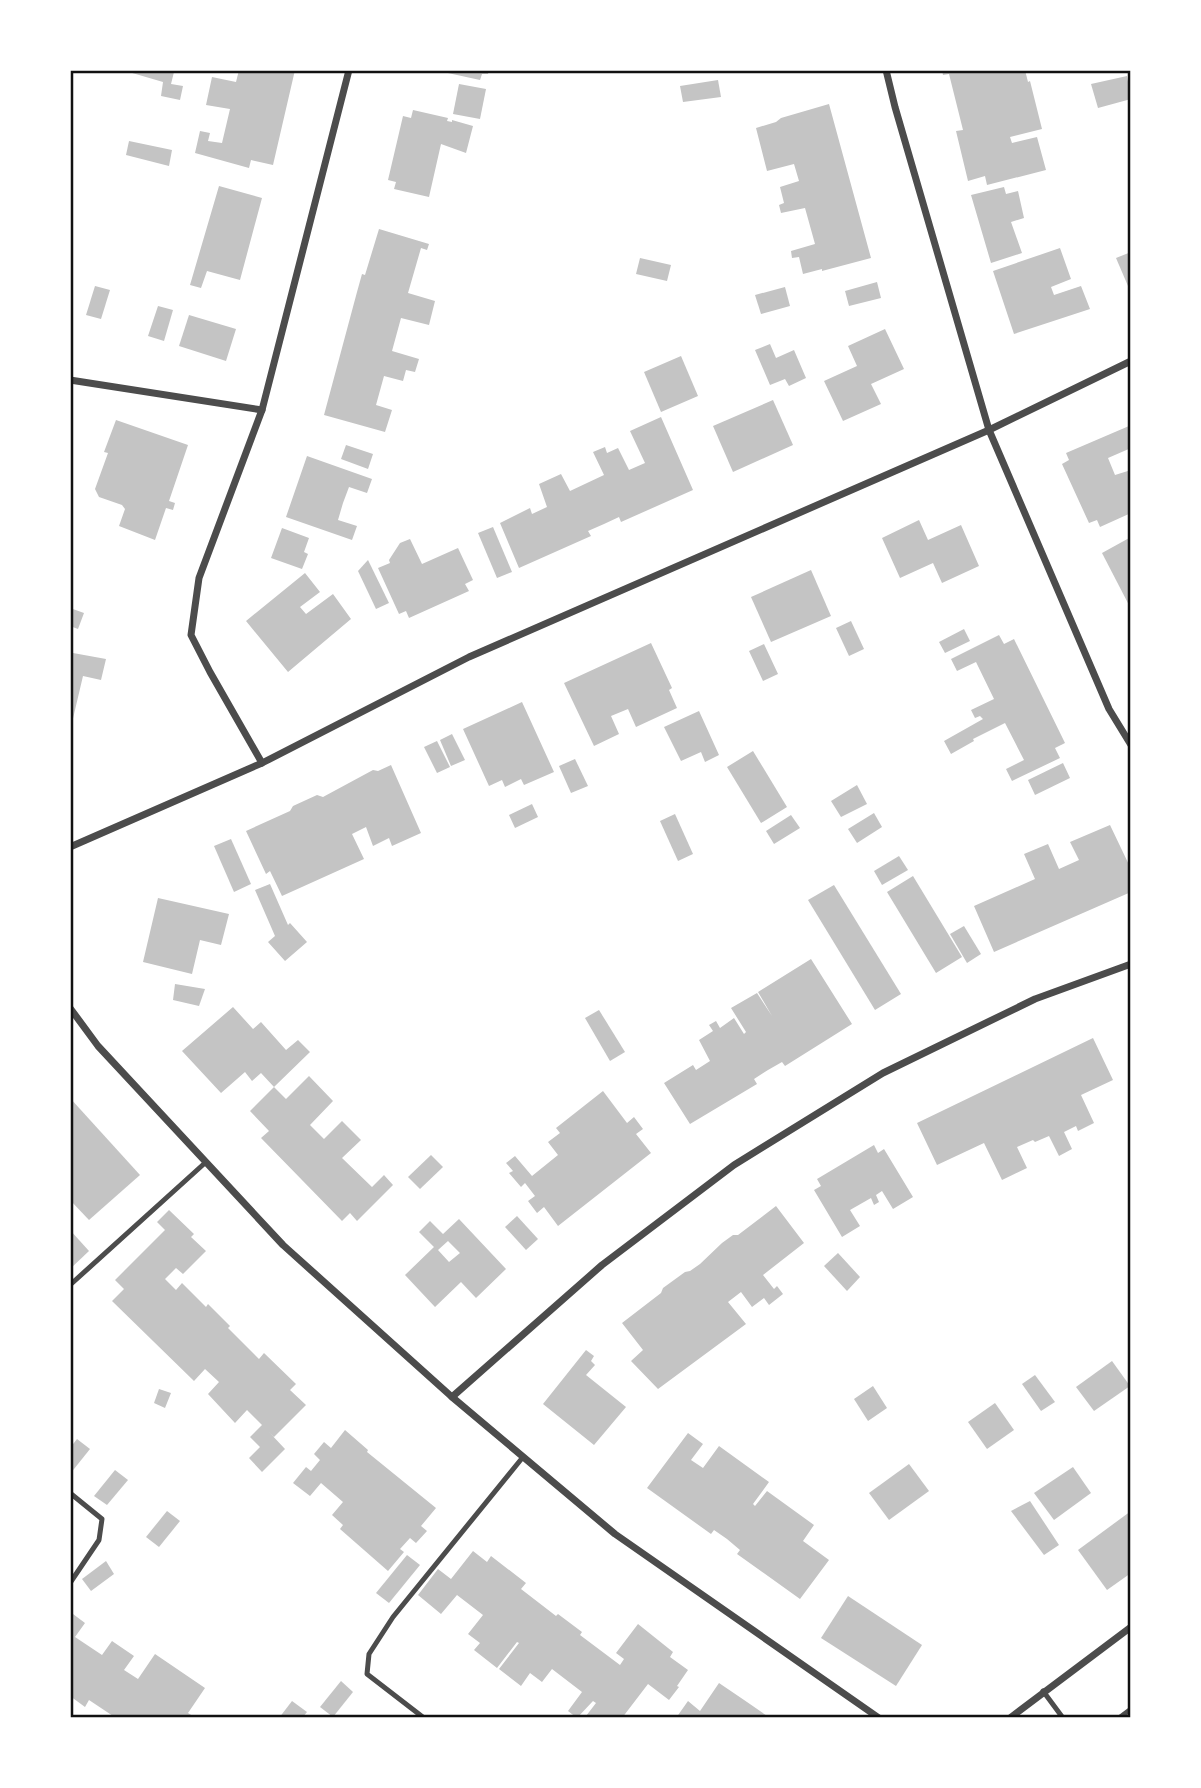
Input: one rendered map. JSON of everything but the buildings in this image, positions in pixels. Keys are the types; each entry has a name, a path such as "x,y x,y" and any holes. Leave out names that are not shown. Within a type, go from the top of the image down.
{"street":[{"path":"262,763 191,635 199,578 262,411 349,70"},
{"path":"886,70 989,430 1109,709 1131,745"},
{"path":"70,847 262,763 469,657 989,430 1131,361"},
{"path":"70,380 262,411"},
{"path":"452,1397 601,1265 734,1166 883,1073 1035,999 1131,964"},
{"path":"70,1008 98,1046 283,1245 452,1397 615,1534 879,1718"},
{"path":"1010,1718 1131,1627"}],"lane":[{"path":"70,1285 206,1162"},
{"path":"424,1718 367,1674 369,1654 393,1617 523,1457"},
{"path":"70,1493 102,1519 99,1540 70,1583"},
{"path":"1043,1691 1063,1718"},
{"path":"1119,1718 1131,1709"}]}
